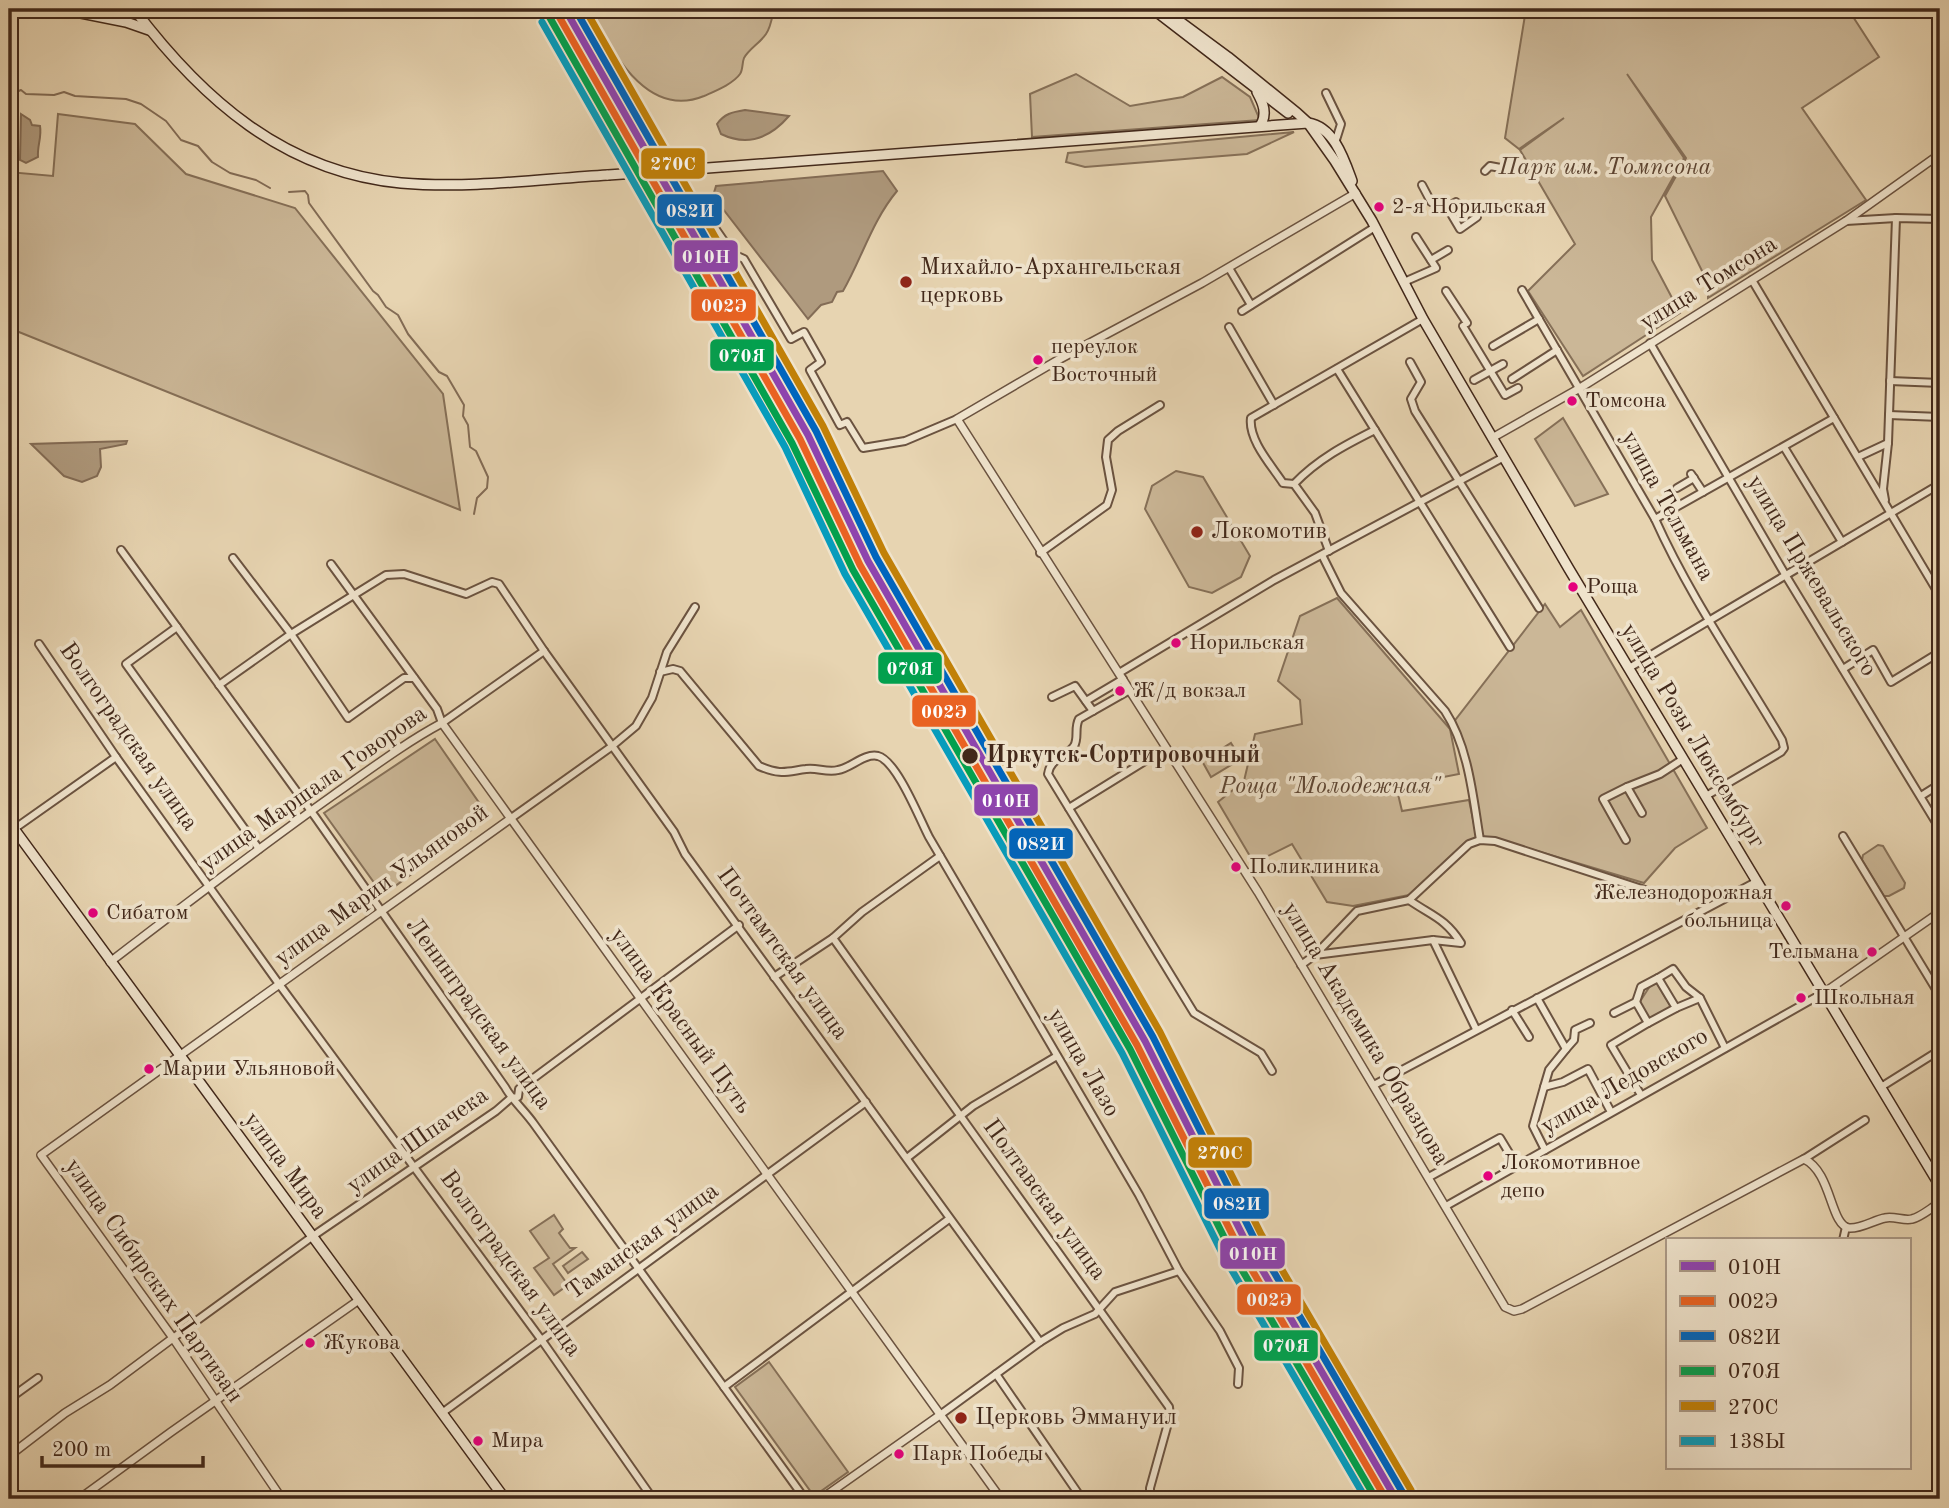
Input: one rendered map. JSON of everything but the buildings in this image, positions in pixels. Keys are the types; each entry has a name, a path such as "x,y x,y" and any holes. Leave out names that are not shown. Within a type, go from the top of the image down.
{"main road":[{"path":"61,9 138,25 156,35"},
{"path":"72,11 102,13 113,9"},
{"path":"134,9 203,88 236,117 280,146 333,168 377,179 424,184 472,184 1308,123 1320,126 1335,143 1356,193"},
{"name":"улица Розы Люксембург","path":"1153,9 1226,60 1256,90 1300,121 1308,123"},
{"name":"улица Розы Люксембург","path":"1163,9 1308,123 1356,193 1423,320 1492,438 1940,1186"},
{"path":"1256,90 1264,108 1260,126"},
{"name":"улица Мира","path":"11,825 505,1499"}],"street":[{"path":"1326,93 1341,124 1335,143"},
{"name":"улица Томсона","path":"1492,438 1580,388 1846,222 1940,154"},
{"path":"1485,171 1490,166 1506,169"},
{"path":"1422,185 1431,202"},
{"path":"690,192 733,254 744,259 791,339 804,332 821,362 810,370 840,425 847,422 863,449 905,441 957,419 1058,360 1230,268 1356,193"},
{"path":"1456,202 1447,207 1460,229 1477,217"},
{"path":"1886,505 1883,489 1888,443 1896,218"},
{"path":"1846,222 1896,218 1940,219"},
{"path":"1242,311 1375,227"},
{"path":"1404,282 1436,268 1416,237"},
{"path":"1431,260 1448,250"},
{"path":"1230,268 1251,304"},
{"path":"1752,280 1940,596"},
{"name":"улица Тельмана","path":"1522,290 1655,519 1669,550 1710,621 1782,740 1784,748 1781,752 1706,796"},
{"path":"1446,291 1505,395 1518,388"},
{"path":"1493,346 1539,319"},
{"path":"1329,551 1315,513 1294,484 1283,483 1250,427 1251,418 1423,320"},
{"path":"1230,327 1274,405"},
{"name":"улица Пржевальского","path":"1650,343 1786,576 1940,829"},
{"path":"1512,379 1557,350"},
{"path":"1410,362 1420,382 1411,403 1539,608"},
{"path":"1474,380 1503,364"},
{"path":"1337,369 1510,647"},
{"path":"1890,381 1940,383"},
{"path":"1040,553 1107,505 1112,490 1106,457 1108,440 1160,405"},
{"path":"1889,415 1940,417"},
{"path":"1655,519 1834,418"},
{"name":"улица Академика Образцова","path":"957,419 1258,892 1505,1307 1514,1311 1522,1308 1804,1159"},
{"path":"1294,484 1332,451 1375,430"},
{"path":"1858,457 1888,443"},
{"path":"1784,447 1842,542"},
{"path":"1086,701 1274,580 1504,457"},
{"path":"1677,488 1693,476 1703,492"},
{"path":"1629,668 1940,484"},
{"name":"Ленинградская улица","path":"121,550 311,811 511,1098 527,1115 805,1499"},
{"path":"1322,555 1341,593 1445,711 1455,727 1469,777 1480,840"},
{"path":"233,558 291,634 348,718 404,678 414,678"},
{"name":"улица Красный Путь","path":"331,564 437,709 442,723 510,819 1001,1499"},
{"name":"Почтамтская улица","path":"354,596 386,575 404,574 466,594 492,582 499,584 611,747 674,832 685,853 1040,1342"},
{"path":"219,685 291,634 354,596"},
{"name":"улица Марии Ульяновой","path":"41,1155 611,747 642,719 667,652 695,607"},
{"path":"177,627 126,663 259,849"},
{"name":"Волгоградская улица","path":"38,644 279,984 416,1167 653,1499"},
{"path":"1843,669 1873,650 1891,682 1940,652"},
{"name":"улица Маршала Говорова","path":"110,962 311,811 544,651"},
{"name":"улица Лазо","path":"660,672 673,669 680,671 760,766 772,771 789,774 808,768 839,771 867,757 878,756 888,762 940,856 1139,1195 1179,1271 1220,1331 1239,1368 1238,1384"},
{"path":"1052,697 1075,686 1093,711"},
{"path":"1130,690 1076,723 1076,742 1072,750 1053,762 1048,774 1194,1013 1261,1053 1272,1071"},
{"path":"1069,808 1167,748"},
{"path":"11,825 116,757"},
{"path":"1626,840 1603,799 1660,774 1683,759"},
{"path":"1921,796 1940,784"},
{"path":"1627,787 1642,813"},
{"path":"1843,836 1940,996"},
{"path":"1301,965 1315,955 1357,911 1409,901 1469,844 1480,840 1495,841 1645,890"},
{"path":"774,977 833,938 872,905 940,856"},
{"path":"1374,1085 1756,882"},
{"path":"1315,955 1433,940 1461,943 1451,927 1409,901"},
{"path":"1825,992 1940,912"},
{"name":"улица Шпачека","path":"9,1456 313,1236 416,1167 511,1098 518,1097 519,1089 739,925"},
{"name":"Полтавская улица","path":"833,938 1170,1411 1150,1488 1150,1499"},
{"path":"1433,940 1476,1029"},
{"path":"1614,1013 1636,1002 1641,987 1673,969 1686,987 1700,998 1725,1048"},
{"path":"1658,978 1676,1008"},
{"name":"улица Ледовского","path":"1446,1206 1825,992"},
{"path":"1537,998 1566,1049"},
{"path":"1641,1096 1611,1045 1676,1008 1700,998"},
{"path":"1636,1002 1648,1023"},
{"path":"1512,1010 1529,1037"},
{"path":"1545,1150 1533,1126 1551,1066 1574,1040 1575,1030 1590,1023"},
{"path":"1881,1087 1940,1050"},
{"path":"907,1158 972,1106 1057,1056"},
{"path":"1544,1087 1563,1082 1588,1069 1611,1112"},
{"path":"506,1089 519,1089"},
{"name":"Таманская улица","path":"442,1413 866,1102"},
{"path":"1804,1159 1865,1121"},
{"path":"1429,1177 1500,1139 1517,1166"},
{"name":"улица Сибирских Партизан","path":"41,1155 173,1338 282,1499"},
{"path":"1804,1159 1820,1172 1829,1191 1836,1217 1846,1227 1861,1226 1888,1217 1912,1219 1940,1203"},
{"path":"724,1387 949,1219"},
{"path":"1843,1238 1846,1227"},
{"path":"821,1499 1040,1342 1099,1310 1109,1297 1121,1289 1179,1271"},
{"path":"79,1499 359,1300"},
{"path":"996,1374 1082,1499"},
{"path":"9,1399 38,1378"}],"green space":[{"path":"588,9 774,9 768,31 746,55 737,78 704,96 683,101 665,98 648,90 633,77"},
{"name":"Парк им. Томпсона","path":"1526,9 1848,9 1879,57 1802,108 1866,200 1708,298 1708,283 1665,196 1686,158 1627,74 1684,158 1651,217 1652,260 1680,313 1583,376 1528,291 1575,244 1520,150 1564,118 1519,149 1505,138"},
{"path":"1076,74 1130,106 1183,97 1222,77 1250,97 1260,120 1032,137 1030,94"},
{"path":"58,114 135,124 186,174 295,208 443,394 460,510 9,328 9,172 53,176"},
{"path":"1294,132 1247,154 1085,167 1066,162 1068,153"},
{"path":"1563,418 1608,494 1575,506 1535,439"},
{"name":"Локомотив","path":"1176,471 1203,477 1250,556 1241,577 1212,593 1189,587 1145,509 1152,486"},
{"name":"Роща \"Молодежная\"","path":"1337,598 1450,729 1459,774 1408,784 1398,794 1402,811 1469,800 1477,839 1467,842 1409,895 1353,906 1327,902 1292,844 1254,863 1218,802 1244,781 1255,734 1302,724 1300,700 1278,681 1300,616"},
{"name":"Роща \"Молодежная\"","path":"1545,604 1560,627 1581,610 1707,828 1675,848 1644,883 1494,838 1482,837 1473,778 1453,723"},
{"path":"435,739 489,817 383,895 324,813"},
{"path":"1231,743 1241,759 1211,777 1202,761"},
{"path":"1878,845 1883,846 1905,883 1904,888 1889,896 1884,896 1862,860 1863,855"},
{"path":"1657,983 1671,1007 1648,1019 1639,1003 1650,986"},
{"path":"554,1215 563,1229 559,1233 570,1248 575,1248 553,1264 568,1285 554,1295 534,1268 549,1258 530,1231"},
{"path":"582,1252 588,1259 568,1273 563,1266"},
{"path":"769,1362 848,1472 814,1496 735,1387"}],"shaded area":[{"path":"147,9 184,9 176,17 158,17"},
{"path":"745,110 789,116 774,130 758,138 740,140 721,134 717,124 722,118"},
{"path":"21,114 30,120 32,125 40,126 38,157 26,163 20,160"},
{"path":"883,171 897,191 874,227 843,291 837,292 832,302 821,305 808,319 713,196 716,186"},
{"path":"127,441 126,444 100,449 101,467 97,476 82,482 64,476 31,444"}],"waterway":[{"path":"9,95 21,90 26,94 54,95 64,92 75,96 126,99 141,104 166,121 181,140 198,146 212,162 230,173 256,180 270,188"},
{"path":"289,192 305,191 309,203 373,291 386,307 398,315 408,334 439,372 447,376 464,405 463,416 468,425 470,447 476,451 488,477 487,488 477,498 474,514"}],"railway":[{"path":"553,9 664,204"},
{"path":"569,9 809,427"}],"transit line":[{"name":"010Н","path":"565,9 808,435 868,561 1145,1041 1246,1242 1396,1499"},
{"name":"082И","path":"575,9 816,431 876,557 1153,1037 1254,1238 1404,1495"},
{"name":"270С","path":"585,9 823,426 884,553 1160,1032 1261,1234 1411,1490"},
{"name":"002Э","path":"557,13 800,439 860,565 1137,1045 1238,1246 1386,1499"},
{"name":"070Я","path":"550,18 792,443 853,570 1130,1049 1231,1251 1376,1499"},
{"name":"138Ы","path":"542,22 785,447 845,574 1122,1053 1223,1255 1366,1499"}],"place":[{"name":"2-я Норильская","path":"1379,207"},
{"name":"Михайло-Архангельская церковь","path":"906,282"},
{"name":"переулок Восточный","path":"1038,360"},
{"name":"Томсона","path":"1572,401"},
{"name":"Локомотив","path":"1197,532"},
{"name":"Роща","path":"1573,587"},
{"name":"Норильская","path":"1176,643"},
{"name":"Ж/д вокзал","path":"1120,691"},
{"name":"Иркутск-Сортировочный","path":"970,756"},
{"name":"Поликлиника","path":"1236,867"},
{"name":"Железнодорожная больница","path":"1786,906"},
{"name":"Сибатом","path":"93,913"},
{"name":"Тельмана","path":"1872,952"},
{"name":"Школьная","path":"1801,998"},
{"name":"Марии Ульяновой","path":"149,1069"},
{"name":"Локомотивное депо","path":"1488,1176"},
{"name":"Жукова","path":"310,1343"},
{"name":"Церковь Эммануил","path":"961,1418"},
{"name":"Мира","path":"478,1441"},
{"name":"Парк Победы","path":"899,1454"}]}
